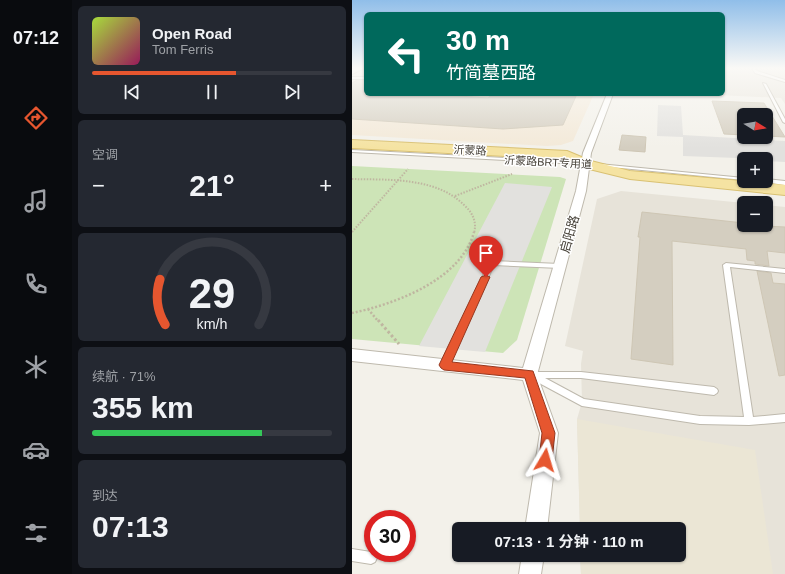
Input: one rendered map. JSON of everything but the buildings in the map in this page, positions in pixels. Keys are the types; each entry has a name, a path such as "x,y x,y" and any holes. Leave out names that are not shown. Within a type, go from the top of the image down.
{"main road":[{"name":"沂蒙路","path":"352,144 567,155 586,164 630,176 785,190"},
{"name":"沂蒙路","path":"352,158 563,169 586,164 633,162 737,171"},
{"path":"773,175 785,176"}],"street":[{"name":"启阳路","path":"529,374 581,192 588,150 609,96"},
{"path":"352,355 529,374 549,433 537,522"},
{"path":"530,574 532,562"}],"lane":[{"path":"770,95 785,122"},
{"name":"沂蒙路BRT专用道","path":"352,151 586,164 737,178"},
{"path":"773,182 785,183"},
{"path":"444,365 492,263 560,266"},
{"path":"749,421 726,265 785,271"},
{"path":"529,374 581,375 714,391"},
{"path":"529,374 582,402 700,420 749,421 785,418"},
{"path":"352,555 364,557"}],"path":[{"path":"352,232 408,169"},
{"path":"455,196 512,174"},
{"path":"352,179 398,181 430,186 455,196 472,211 476,231 465,254 438,279 394,302 352,313"},
{"path":"368,309 399,344"}],"shaded area":[{"path":"352,95 593,96 573,141 561,145 547,146 352,135"},
{"path":"725,95 785,95 785,104 781,98"},
{"path":"658,105 681,106 683,135 737,138 737,144 773,144 773,140 785,141 785,162 773,161 773,152 737,152 737,158 683,156 683,137 657,136"},
{"path":"505,183 552,187 485,352 419,346"},
{"path":"621,191 737,202 737,232 773,232 773,206 785,207 785,574 581,574 580,562 686,562 686,522 580,522 577,419 582,402 581,364 583,351 565,346 597,199"},
{"path":"577,419 755,450 773,574 581,574 580,562 686,562 686,522 580,522"}],"green space":[{"path":"352,166 560,177 566,179 517,340 503,353 352,339"}],"route":[{"path":"486,277 453,349 444,365 529,374 549,433 545,460"}]}
